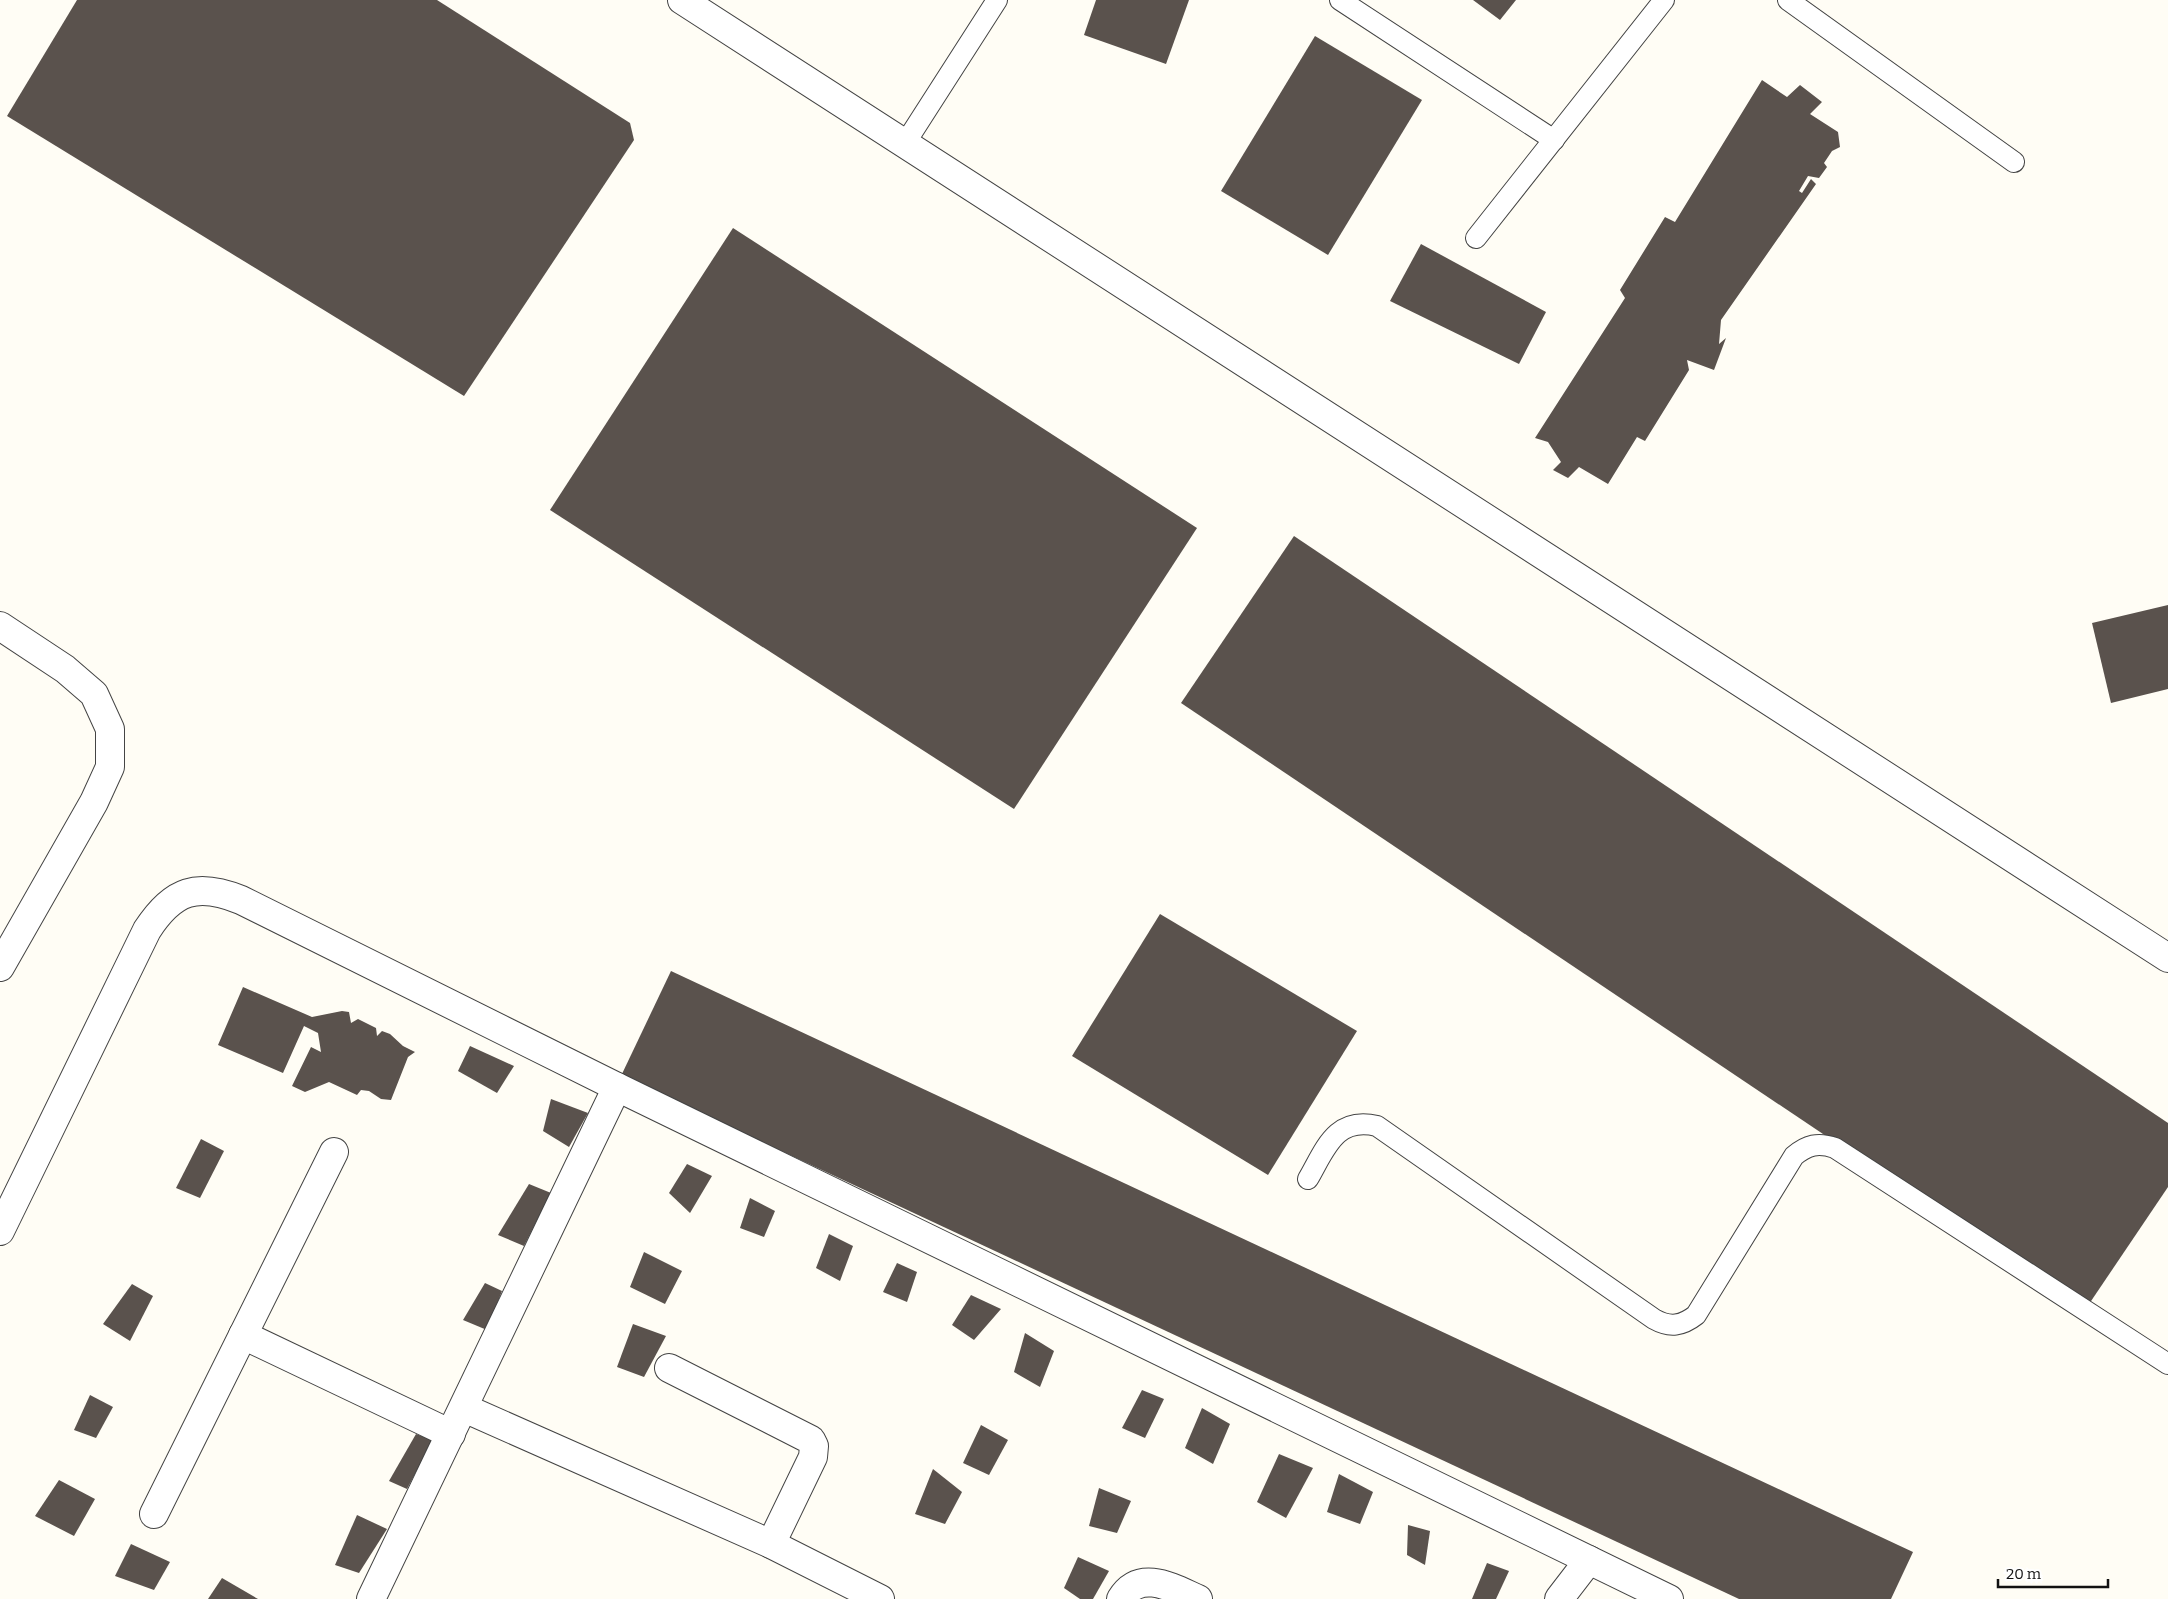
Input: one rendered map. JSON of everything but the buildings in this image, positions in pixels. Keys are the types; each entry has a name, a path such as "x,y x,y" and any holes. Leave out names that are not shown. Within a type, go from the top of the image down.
{"street":[{"path":"682,0 904,145 2168,958"},
{"path":"0,626 65,669 94,694 110,729 110,767 94,802 0,967"},
{"path":"0,1231 148,930 159,912 176,897 198,890 220,892 241,900 617,1087 1669,1599"},
{"path":"371,1599 452,1434 617,1087"},
{"path":"154,1514 334,1152"},
{"path":"243,1335 452,1434"},
{"path":"669,1368 811,1440 814,1446 812,1457 771,1544"},
{"path":"464,1408 771,1544 880,1599"},
{"path":"1559,1599 1588,1560"},
{"path":"1122,1599 1126,1592 1140,1583 1157,1582 1198,1599"}],"lane":[{"path":"904,145 997,0"},
{"path":"1340,0 1554,140"},
{"path":"1476,238 1664,0"},
{"path":"1788,0 2014,162"},
{"path":"1308,1179 1331,1139 1340,1130 1364,1123 1377,1126 1654,1319 1664,1324 1676,1326 1687,1322 1696,1315 1794,1156 1802,1149 1824,1144 1835,1148 2168,1364"}]}
